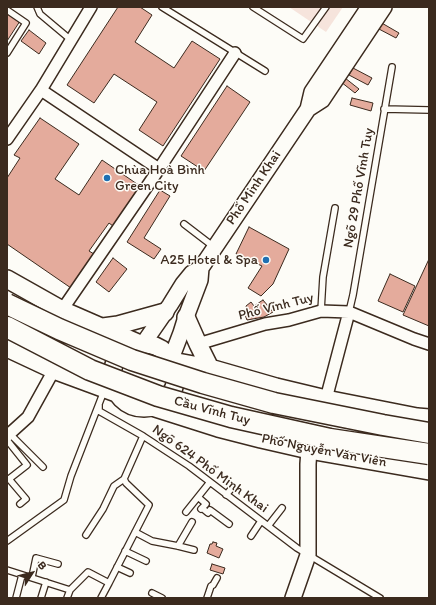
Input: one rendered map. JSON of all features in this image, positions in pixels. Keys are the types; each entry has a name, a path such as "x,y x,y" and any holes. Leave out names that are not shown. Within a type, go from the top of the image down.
{"highway":[{"name":"Cầu Vĩnh Tuy","path":"7,304 59,329 132,360 203,383 274,403 429,433"},
{"name":"Cầu Vĩnh Tuy","path":"7,327 90,370 158,396 231,417 330,439 429,454"}],"main road":[{"name":"Phố Minh Khai","path":"172,360 200,280 201,268 308,108 312,92 369,7"},
{"name":"Phố Minh Khai","path":"308,108 322,100 384,7"},
{"name":"Phố Minh Khai","path":"142,344 183,284 192,273 201,268"},
{"path":"7,279 62,310 142,344"},
{"path":"103,327 118,325 165,312"},
{"path":"186,317 210,368"},
{"path":"7,348 54,370 112,392 126,402 147,408 164,402 169,398 176,380 176,369 172,360 164,350 155,345 135,345 126,349 119,356 114,365 114,385 112,392"},
{"path":"172,360 210,368 276,387 326,399 429,418"},
{"name":"Phố Nguyễn Văn Viên","path":"152,407 218,428 309,450 429,472"},
{"path":"293,598 308,555 309,450"}],"street":[{"path":"7,139 42,90 91,7"},
{"path":"62,310 159,169 235,52"},
{"path":"42,90 159,169"},
{"name":"Phố Vĩnh Tuy","path":"198,344 265,324 289,320 321,311 349,312 429,344"},
{"path":"326,399 349,312"},
{"path":"8,437 28,417 54,370"}],"lane":[{"path":"37,7 40,14 71,40"},
{"path":"162,7 265,71"},
{"path":"253,7 303,39 326,7"},
{"path":"7,10 26,23 7,53"},
{"name":"Ngõ 29 Phố Vĩnh Tuy","path":"349,312 392,67"},
{"path":"384,109 429,110"},
{"path":"321,311 324,277 335,208"},
{"path":"184,224 214,247"},
{"path":"7,541 64,500 71,476 99,405 112,392"},
{"name":"Ngõ 624 Phố Minh Khai","path":"99,405 99,411 143,436 189,466 297,548 380,598"},
{"path":"86,535 103,509 114,486 124,479 143,436"},
{"path":"8,437 43,467"},
{"path":"8,437 27,465 9,479 26,499 20,504"},
{"path":"102,598 108,583 149,505 126,484 124,479"},
{"path":"186,512 210,482"},
{"path":"226,495 231,489"},
{"path":"198,497 206,504 201,509 208,513 210,510 228,524"},
{"path":"268,526 282,508"},
{"path":"251,536 261,521"},
{"path":"178,546 192,522"},
{"path":"135,532 152,540 194,550"},
{"path":"125,551 146,561"},
{"path":"32,577 36,558 58,564"},
{"path":"117,567 130,573"},
{"path":"7,570 70,590"},
{"path":"67,598 70,590 88,572 108,583"},
{"path":"16,598 22,575"},
{"path":"207,598 211,586 217,578"},
{"path":"42,598 46,582"},
{"path":"152,593 162,598"}],"shaded area":[{"path":"289,7 343,7 326,32"}],"building":[{"path":"118,7 140,7 152,15 135,42 174,68 192,41 220,59 163,146 139,130 157,102 114,74 94,103 67,85"},
{"path":"7,12 20,21 7,41"},
{"path":"380,22 399,33 396,38 377,28"},
{"path":"29,30 46,43 39,54 21,41"},
{"path":"353,68 372,78 368,85 349,75"},
{"path":"345,78 359,89 355,93 341,82"},
{"path":"227,86 250,102 204,171 181,156"},
{"path":"352,98 373,103 371,111 350,105"},
{"path":"40,118 79,144 55,179 79,195 102,160 140,186 113,226 109,223 89,251 94,254 71,288 7,244 7,178 20,158 14,155"},
{"path":"160,190 170,196 144,238 161,249 154,259 127,242"},
{"name":"A25 Hotel & Spa","path":"249,227 289,249 273,284 261,296 248,288 262,266 236,254"},
{"path":"113,258 127,269 109,292 96,282"},
{"path":"429,259 429,326 403,315"},
{"path":"390,274 415,286 403,312 378,301"},
{"path":"263,300 273,312 264,317 247,320 243,310 247,309 246,306 251,302 254,306"},
{"path":"213,542 217,543 216,546 223,549 219,558 207,553 210,544"},
{"path":"212,564 225,568 223,574 210,570"}],"place":[{"name":"Chùa Hoà Bình Green City","path":"107,178"},
{"name":"A25 Hotel & Spa","path":"266,260"}]}
